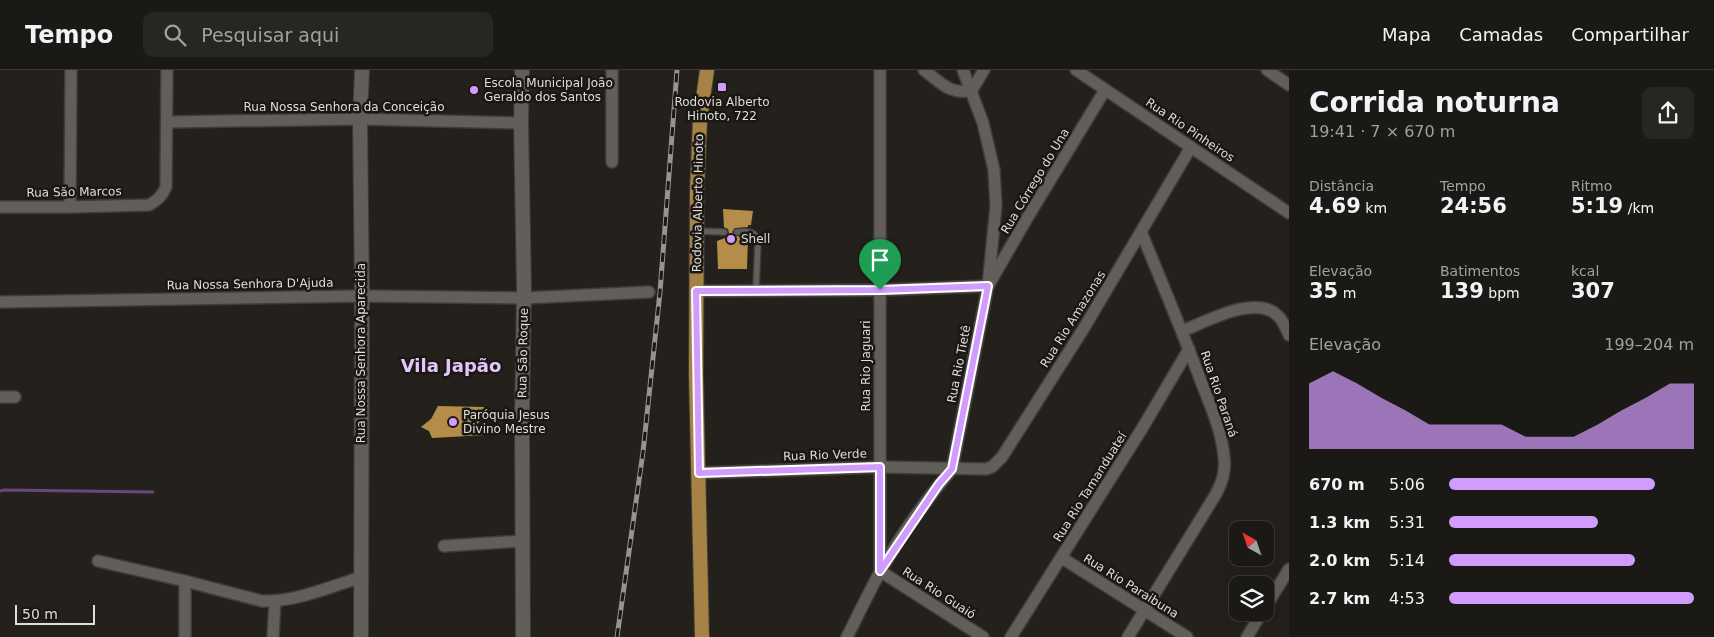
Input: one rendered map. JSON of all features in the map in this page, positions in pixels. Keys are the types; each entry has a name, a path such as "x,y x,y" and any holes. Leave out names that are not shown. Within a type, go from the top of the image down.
{"main road":[{"name":"Rodovia Alberto Hinoto","path":"702,637 696,232 700,120 707,70"}],"street":[{"path":"70,207 71,70"},
{"path":"167,70 167,122"},
{"name":"Rua Nossa Senhora Aparecida","path":"361,637 362,296 360,119 362,70"},
{"name":"Rua São Roque","path":"522,70 524,298 522,416 523,637"},
{"path":"612,70 612,162"},
{"name":"Rua Rio Jaguari","path":"880,70 880,571"},
{"path":"924,70 951,90 957,92 972,90 984,70"},
{"name":"Rua Rio Tietê","path":"846,637 880,571 933,492 952,469 988,286 996,206 994,170 983,123 964,70"},
{"name":"Rua Rio Pinheiros","path":"1076,70 1289,213"},
{"path":"1267,70 1289,85"},
{"name":"Rua Córrego do Una","path":"988,286 1105,90"},
{"name":"Rua Nossa Senhora da Conceição","path":"167,122 360,119 521,123"},
{"name":"Rua São Marcos","path":"0,206 149,205 162,196 166,187 167,122"},
{"name":"Rua Rio Amazonas","path":"952,469 986,469 992,467 1002,456 1142,234 1191,147"},
{"name":"Rua Rio Paraná","path":"1128,637 1216,494 1223,481 1225,470 1222,444 1214,416 1182,331 1142,234"},
{"path":"696,291 880,290 988,286"},
{"name":"Rua Nossa Senhora D'Ajuda","path":"0,302 362,296 524,298 649,292"},
{"path":"1182,331 1250,306 1263,307 1277,314 1284,323 1289,335"},
{"name":"Rua Rio Tamanduateí","path":"1011,637 1062,558 1189,349"},
{"path":"0,397 15,397"},
{"name":"Rua Rio Verde","path":"699,473 880,467 952,469"},
{"path":"444,546 523,541"},
{"name":"Rua Rio Paraibuna","path":"1062,558 1186,637"},
{"path":"98,561 262,601 292,599 362,577"},
{"path":"1274,593 1289,569"},
{"name":"Rua Rio Guaió","path":"880,571 983,637"},
{"path":"185,581 185,637"},
{"path":"273,637 275,601"},
{"path":"1247,637 1257,621"}],"lane":[{"path":"696,232 724,232"},
{"path":"737,232 751,232 756,235 758,240 756,290"}],"building":[{"name":"Shell","path":"723,209 753,211 751,225 735,228 732,232 735,236 748,237 747,269 718,269 717,241 725,238 729,233 728,229 724,227"},
{"name":"Paróquia Jesus Divino Mestre","path":"438,406 484,407 482,418 476,426 486,435 432,438 429,431 421,427 431,419"}],"waterway":[{"path":"0,491 153,492"}],"railway":[{"path":"617,637 643,452 660,292 677,70"}],"place":[{"name":"Rodovia Alberto Hinoto, 722","path":"722,87"},
{"name":"Escola Municipal João Geraldo dos Santos","path":"474,90"},
{"name":"Shell","path":"731,239"},
{"name":"Paróquia Jesus Divino Mestre","path":"453,422"}],"district":[{"name":"Vila Japão","path":"451,365"}],"route":[{"path":"988,286 952,469 939,484 880,571 880,467 699,473 696,291 880,290 988,286"}]}
